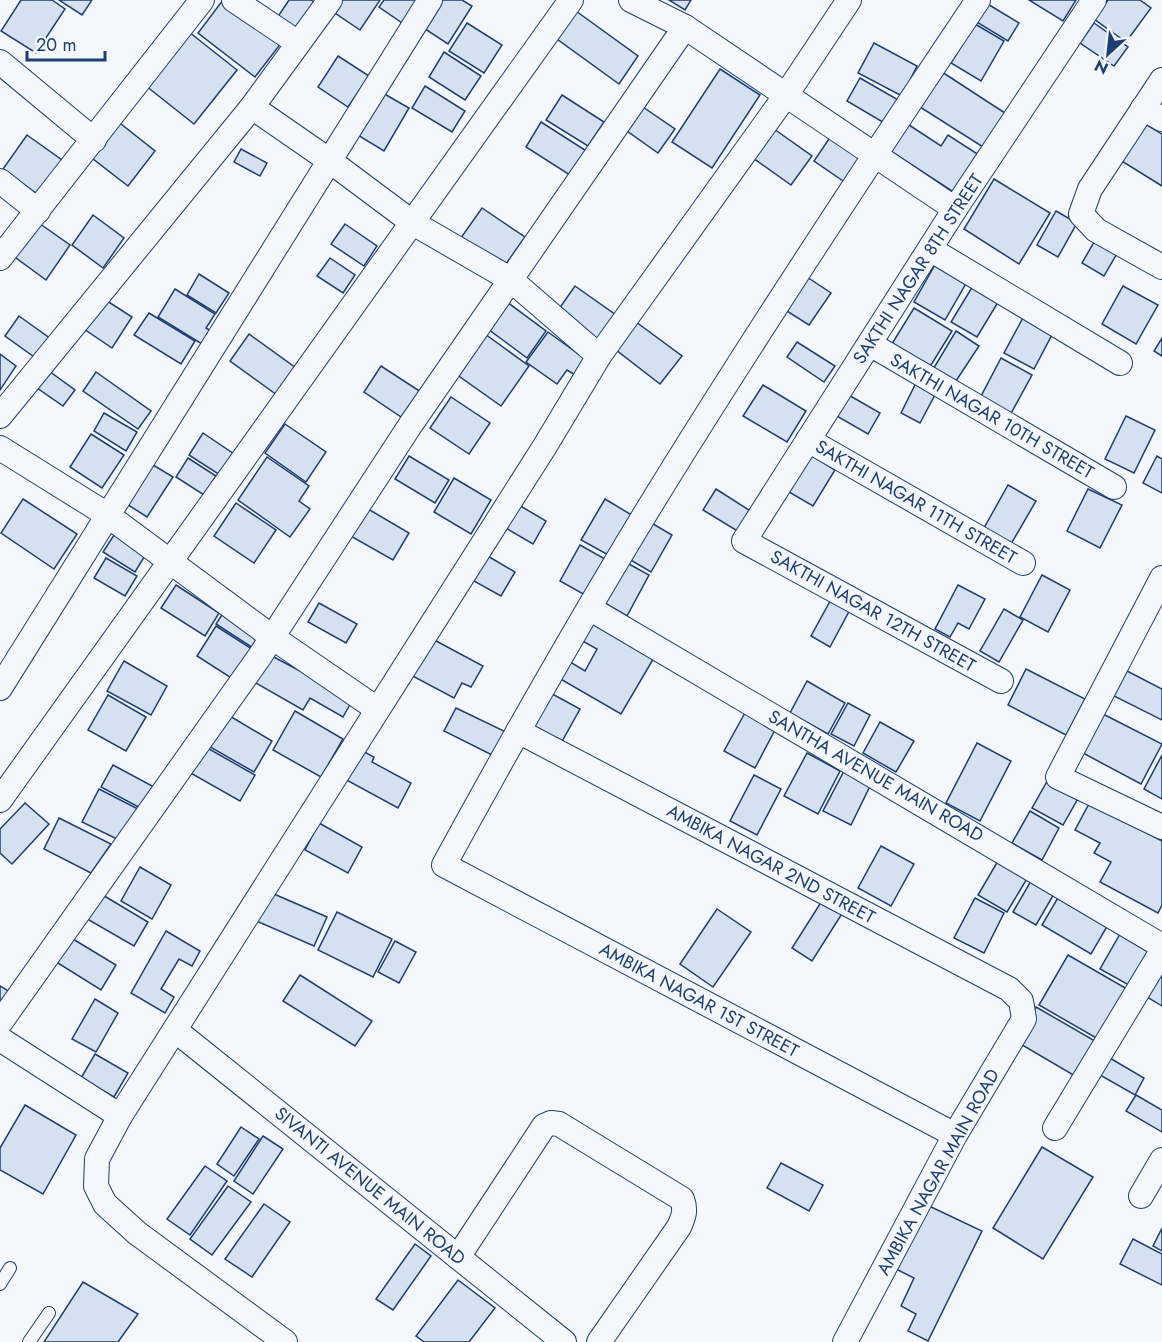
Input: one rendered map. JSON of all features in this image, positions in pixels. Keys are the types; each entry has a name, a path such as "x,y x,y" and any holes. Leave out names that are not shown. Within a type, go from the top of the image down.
{"street":[{"path":"0,258 202,0"},
{"path":"234,0 298,43"},
{"path":"0,416 252,107 330,0"},
{"path":"0,688 106,514 430,0"},
{"path":"0,800 571,0"},
{"path":"631,0 685,27 955,209"},
{"path":"285,1342 137,1233 105,1204 96,1186 97,1159 120,1116 545,446 599,356 786,95 849,0"},
{"path":"518,731 588,608 657,494 875,154 978,0"},
{"name":"SAKTHI NAGAR 8TH STREET","path":"744,541 955,209 1094,0"},
{"path":"0,1023 272,637 411,424 685,27"},
{"path":"0,62 94,140"},
{"path":"1162,80 1153,114 1090,189 1081,214 1096,230 1162,267"},
{"path":"252,107 413,223 510,279 599,356"},
{"path":"0,181 38,211"},
{"path":"930,249 1120,363"},
{"name":"SAKTHI NAGAR 10TH STREET","path":"870,344 1114,487"},
{"name":"SAKTHI NAGAR 11TH STREET","path":"808,440 1023,563"},
{"path":"0,448 106,514 272,637 377,709"},
{"name":"SAKTHI NAGAR 12TH STREET","path":"744,541 1002,681"},
{"path":"1162,578 1058,777 1162,827"},
{"name":"SANTHA AVENUE MAIN ROAD","path":"588,608 1162,946"},
{"name":"AMBIKA NAGAR 1ST STREET","path":"518,731 444,865 955,1135"},
{"name":"AMBIKA NAGAR 2ND STREET","path":"518,731 1009,989 1021,1001"},
{"path":"1055,1128 1162,951"},
{"name":"AMBIKA NAGAR MAIN ROAD","path":"845,1342 955,1135 1024,1019 1021,1001"},
{"name":"SIVANTI AVENUE MAIN ROAD","path":"175,1030 564,1342"},
{"path":"0,1039 120,1116"},
{"path":"458,1257 544,1126 551,1123 559,1124 681,1199 685,1207 685,1215 679,1227 599,1342"},
{"path":"1141,1196 1162,1160"}],"lane":[{"path":"0,1284 9,1269"},
{"path":"29,1342 49,1313"}],"building":[{"path":"21,0 52,0 65,9 36,53 1,31"},
{"path":"59,0 92,0 82,15"},
{"path":"223,0 282,42 255,77 198,33"},
{"path":"289,0 311,0 318,5 298,36 275,21"},
{"path":"340,0 380,0 360,30 332,11"},
{"path":"384,0 418,0 405,25 379,7"},
{"path":"435,0 462,0 472,6 448,44 419,25"},
{"path":"669,0 691,0 685,10"},
{"path":"1029,0 1076,0 1063,21"},
{"path":"1108,0 1140,0 1151,8 1126,42 1094,19"},
{"path":"986,3 1019,23 1008,41 975,21"},
{"path":"569,6 638,56 619,84 550,34"},
{"path":"467,23 502,45 484,73 449,51"},
{"path":"1094,23 1128,47 1114,66 1080,43"},
{"path":"975,24 1004,41 981,81 951,63"},
{"path":"189,32 237,70 194,124 146,86"},
{"path":"874,43 917,66 902,96 858,73"},
{"path":"444,52 481,76 465,100 429,77"},
{"path":"338,56 369,76 348,107 318,87"},
{"path":"720,69 760,95 712,168 672,142"},
{"path":"942,72 1005,113 983,147 920,107"},
{"path":"860,78 900,101 886,124 847,101"},
{"path":"425,86 465,111 452,132 412,108"},
{"path":"381,92 409,108 384,151 356,134"},
{"path":"562,95 604,122 588,146 546,120"},
{"path":"637,103 675,129 658,153 620,126"},
{"path":"116,120 155,151 128,186 88,155"},
{"path":"541,122 588,152 573,177 526,147"},
{"path":"1142,122 1162,134 1162,186 1120,160"},
{"path":"906,123 941,146 948,135 979,155 955,193 889,150"},
{"path":"767,124 812,156 791,185 746,153"},
{"path":"835,130 870,153 849,185 814,161"},
{"path":"27,135 69,165 44,199 3,169"},
{"path":"241,149 267,163 260,176 234,162"},
{"path":"994,179 1050,213 1019,264 964,229"},
{"path":"482,208 525,237 501,271 458,242"},
{"path":"1056,211 1077,223 1058,257 1037,245"},
{"path":"93,215 124,238 103,268 72,245"},
{"path":"36,221 70,245 46,280 12,255"},
{"path":"345,224 377,246 364,266 331,244"},
{"path":"1097,237 1119,250 1104,276 1082,263"},
{"path":"330,258 355,275 343,293 317,276"},
{"path":"936,263 968,280 945,320 914,302"},
{"path":"199,274 229,293 216,313 187,295"},
{"path":"804,275 831,293 809,325 782,308"},
{"path":"974,284 1000,299 977,337 951,322"},
{"path":"575,286 616,315 597,341 556,313"},
{"path":"1123,286 1158,305 1136,344 1102,324"},
{"path":"175,289 215,314 206,328 211,331 202,344 158,317"},
{"path":"101,297 132,317 112,348 81,327"},
{"path":"507,302 546,331 527,358 488,329"},
{"path":"914,308 952,331 928,370 890,347"},
{"path":"149,313 195,341 181,364 134,335"},
{"path":"1025,314 1055,329 1034,369 1004,353"},
{"path":"19,316 51,339 37,359 5,336"},
{"path":"632,319 682,356 660,384 611,346"},
{"path":"956,331 979,346 954,384 932,371"},
{"path":"548,332 588,361 577,376 567,370 557,384 526,362"},
{"path":"249,334 296,368 277,395 230,361"},
{"path":"485,334 529,366 501,406 456,374"},
{"path":"1162,338 1162,356 1154,351"},
{"path":"797,342 835,366 824,382 787,357"},
{"path":"0,354 16,366 0,390"},
{"path":"1001,358 1032,375 1009,417 979,400"},
{"path":"42,366 75,390 63,406 30,383"},
{"path":"381,366 421,392 404,419 364,392"},
{"path":"96,372 151,411 138,429 83,391"},
{"path":"917,381 937,391 920,423 901,413"},
{"path":"763,385 806,411 787,442 743,416"},
{"path":"847,394 880,413 868,434 835,415"},
{"path":"451,397 490,423 469,454 430,428"},
{"path":"104,413 137,432 126,451 94,431"},
{"path":"1126,416 1155,430 1134,473 1105,459"},
{"path":"285,424 326,452 306,482 265,453"},
{"path":"203,433 237,456 223,477 189,455"},
{"path":"91,434 124,455 102,488 70,467"},
{"path":"811,455 835,470 813,506 789,492"},
{"path":"409,456 449,480 435,503 395,479"},
{"path":"1157,456 1162,459 1162,493 1143,483"},
{"path":"267,457 309,486 299,501 310,509 290,537 238,500"},
{"path":"188,458 216,476 204,495 176,477"},
{"path":"145,460 173,477 147,517 119,499"},
{"path":"454,478 491,500 471,534 434,512"},
{"path":"1008,485 1036,501 1011,544 984,528"},
{"path":"716,489 752,512 739,532 703,510"},
{"path":"1088,489 1122,505 1100,548 1067,531"},
{"path":"23,499 77,534 54,569 1,533"},
{"path":"605,499 635,517 612,557 581,540"},
{"path":"512,501 546,521 533,544 499,524"},
{"path":"236,503 276,530 254,563 214,536"},
{"path":"363,506 409,533 393,560 347,534"},
{"path":"643,518 672,535 651,572 622,555"},
{"path":"114,535 146,554 135,572 103,552"},
{"path":"580,545 605,559 585,595 560,581"},
{"path":"486,555 515,572 501,596 472,580"},
{"path":"106,558 137,576 125,596 94,578"},
{"path":"620,559 649,575 627,616 598,599"},
{"path":"1042,575 1070,590 1048,632 1020,617"},
{"path":"176,585 219,613 205,636 161,608"},
{"path":"958,585 985,599 969,629 958,623 950,637 935,629"},
{"path":"834,594 853,604 830,647 811,636"},
{"path":"319,603 357,624 346,643 308,622"},
{"path":"1004,609 1023,620 999,662 980,651"},
{"path":"225,610 261,635 253,648 216,624"},
{"path":"590,620 655,656 621,714 557,677 567,660 585,671 597,649 579,639"},
{"path":"216,626 255,651 236,681 197,656"},
{"path":"425,635 483,666 471,687 462,683 454,698 405,672"},
{"path":"270,655 353,699 343,717 310,698 303,710 254,682"},
{"path":"124,661 167,686 151,715 107,691"},
{"path":"1026,669 1085,699 1066,735 1008,705"},
{"path":"1127,671 1162,689 1162,720 1114,696"},
{"path":"807,681 845,703 828,734 790,713"},
{"path":"545,690 580,709 560,745 525,726"},
{"path":"108,695 146,717 126,751 88,730"},
{"path":"848,703 870,715 854,746 831,734"},
{"path":"456,708 506,732 494,756 444,731"},
{"path":"295,711 343,739 321,777 273,750"},
{"path":"746,711 776,728 755,768 724,751"},
{"path":"223,712 272,741 254,772 205,744"},
{"path":"1101,713 1162,744 1141,784 1081,752"},
{"path":"880,722 914,741 896,772 863,753"},
{"path":"977,743 1011,761 980,821 946,803"},
{"path":"202,745 255,775 240,801 187,771"},
{"path":"357,748 374,757 372,762 411,783 398,808 341,777"},
{"path":"807,753 840,771 818,814 784,796"},
{"path":"1162,755 1162,799 1144,789"},
{"path":"113,765 156,788 144,810 101,787"},
{"path":"844,771 871,784 851,825 823,811"},
{"path":"754,775 781,789 757,835 730,821"},
{"path":"1049,778 1080,795 1063,825 1032,808"},
{"path":"99,789 138,809 121,841 82,822"},
{"path":"1090,802 1162,841 1162,905 1158,913 1100,882 1111,862 1094,853 1100,843 1075,830"},
{"path":"25,803 49,824 12,864 0,853 0,829"},
{"path":"1030,811 1059,828 1042,860 1012,843"},
{"path":"59,818 111,844 91,873 44,849"},
{"path":"319,823 362,847 348,873 305,850"},
{"path":"881,846 914,864 891,906 858,888"},
{"path":"1002,854 1031,872 1007,912 978,895"},
{"path":"140,867 171,885 152,919 121,901"},
{"path":"1035,874 1058,887 1036,925 1013,912"},
{"path":"1063,889 1112,918 1091,954 1042,925"},
{"path":"96,891 148,922 134,946 82,916"},
{"path":"267,891 327,917 314,946 254,920"},
{"path":"825,896 845,909 812,961 792,948"},
{"path":"975,898 1004,913 984,953 954,938"},
{"path":"717,909 751,932 713,987 680,964"},
{"path":"337,912 392,939 373,977 318,950"},
{"path":"1124,927 1160,947 1136,989 1100,969"},
{"path":"166,931 200,951 192,966 179,959 161,989 174,997 165,1013 131,993"},
{"path":"68,936 116,965 101,990 53,960"},
{"path":"395,941 416,952 399,983 378,972"},
{"path":"1068,955 1134,993 1105,1043 1039,1005"},
{"path":"1162,960 1162,1006 1142,994"},
{"path":"300,975 372,1021 355,1046 283,1001"},
{"path":"0,986 10,992 0,1008"},
{"path":"95,999 118,1013 96,1052 72,1039"},
{"path":"1036,1007 1095,1041 1075,1076 1017,1042"},
{"path":"95,1054 128,1073 114,1097 81,1078"},
{"path":"1103,1054 1144,1078 1135,1095 1093,1071"},
{"path":"1136,1095 1162,1110 1162,1132 1126,1111"},
{"path":"25,1105 76,1135 43,1194 0,1170 0,1148"},
{"path":"241,1127 259,1139 234,1176 217,1164"},
{"path":"263,1136 283,1149 253,1194 234,1181"},
{"path":"1042,1147 1093,1177 1043,1259 993,1228"},
{"path":"781,1163 823,1185 809,1211 767,1188"},
{"path":"205,1166 227,1181 190,1235 167,1219"},
{"path":"228,1186 251,1202 212,1255 190,1239"},
{"path":"264,1204 290,1222 252,1277 225,1259"},
{"path":"927,1205 982,1231 928,1341 908,1331 916,1314 901,1306 914,1278 896,1269"},
{"path":"1162,1228 1162,1251 1153,1246"},
{"path":"1133,1239 1162,1254 1162,1285 1120,1264"},
{"path":"415,1244 431,1256 393,1310 376,1299"},
{"path":"458,1280 495,1308 469,1342 424,1342 416,1336"},
{"path":"83,1282 138,1314 118,1342 44,1342"}]}
